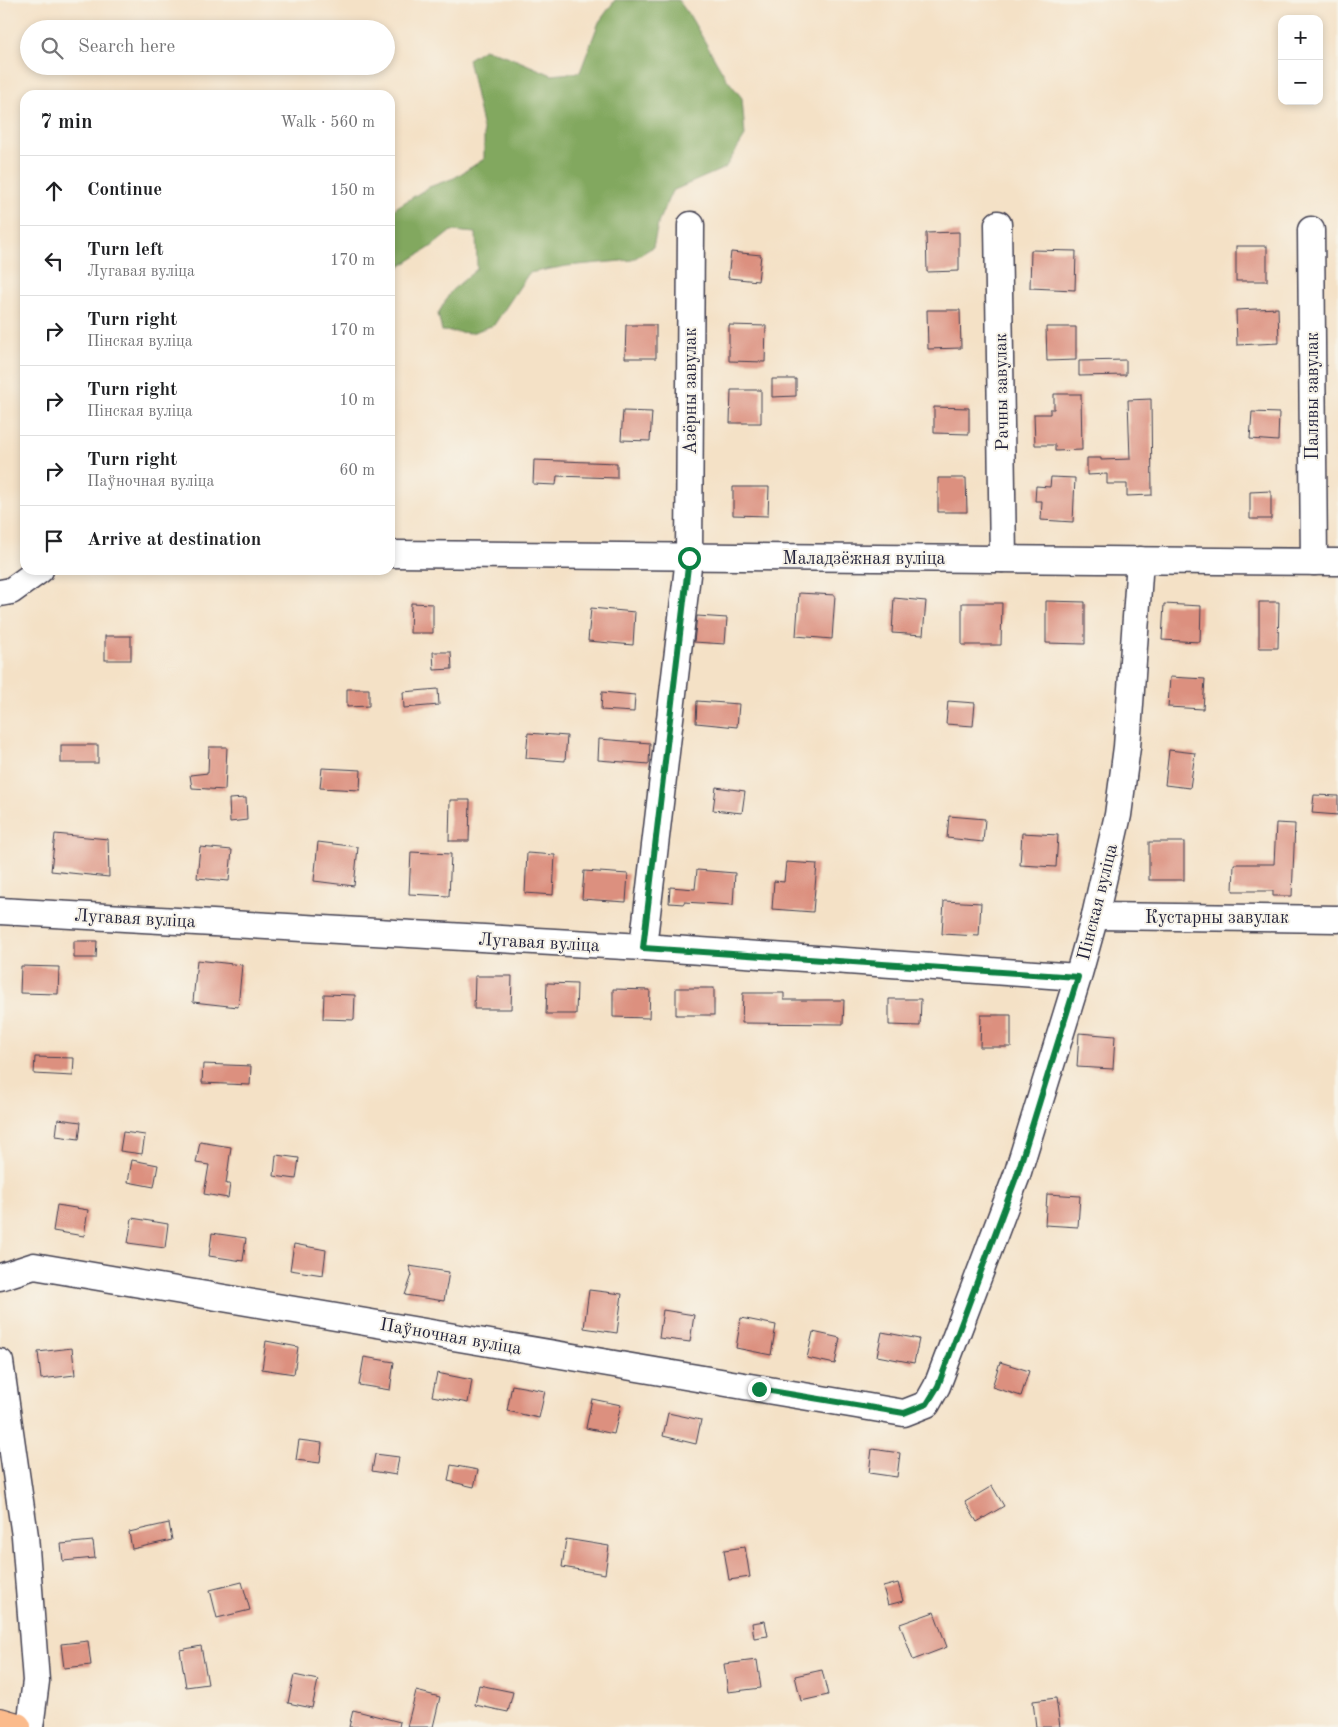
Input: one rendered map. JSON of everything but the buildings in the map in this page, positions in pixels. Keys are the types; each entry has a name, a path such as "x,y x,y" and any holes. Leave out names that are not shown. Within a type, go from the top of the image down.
{"main road":[{"path":"0,1722 17,1727"}],"street":[{"name":"Рачны завулак","path":"998,224 1003,559"},
{"name":"Азёрны завулак","path":"643,948 689,558 691,225"},
{"name":"Палявы завулак","path":"1311,230 1326,562"},
{"name":"Маладзёжная вуліца","path":"395,554 1326,562"},
{"name":"Пінская вуліца","path":"904,1413 927,1404 938,1386 1017,1175 1095,916 1118,814 1127,747 1140,560"},
{"path":"0,594 11,591 33,575"},
{"name":"Лугавая вуліца","path":"0,911 643,948 1078,977"},
{"name":"Кустарны завулак","path":"1095,916 1338,918"},
{"name":"Паўночная вуліца","path":"0,1277 34,1266 904,1413"},
{"path":"0,1362 26,1546 36,1682 30,1727"}],"green space":[{"path":"615,0 678,0 690,16 726,78 742,98 745,136 725,168 672,191 659,220 653,247 632,260 567,266 529,273 494,325 471,333 442,331 438,314 451,291 477,269 476,233 451,231 431,247 399,267 395,267 395,209 429,187 454,178 484,159 484,134 468,59 484,49 507,56 552,75 580,72 599,22"}],"route":[{"path":"689,558 643,948 1078,977 1017,1175 938,1386 927,1404 904,1413 759,1389"}]}
